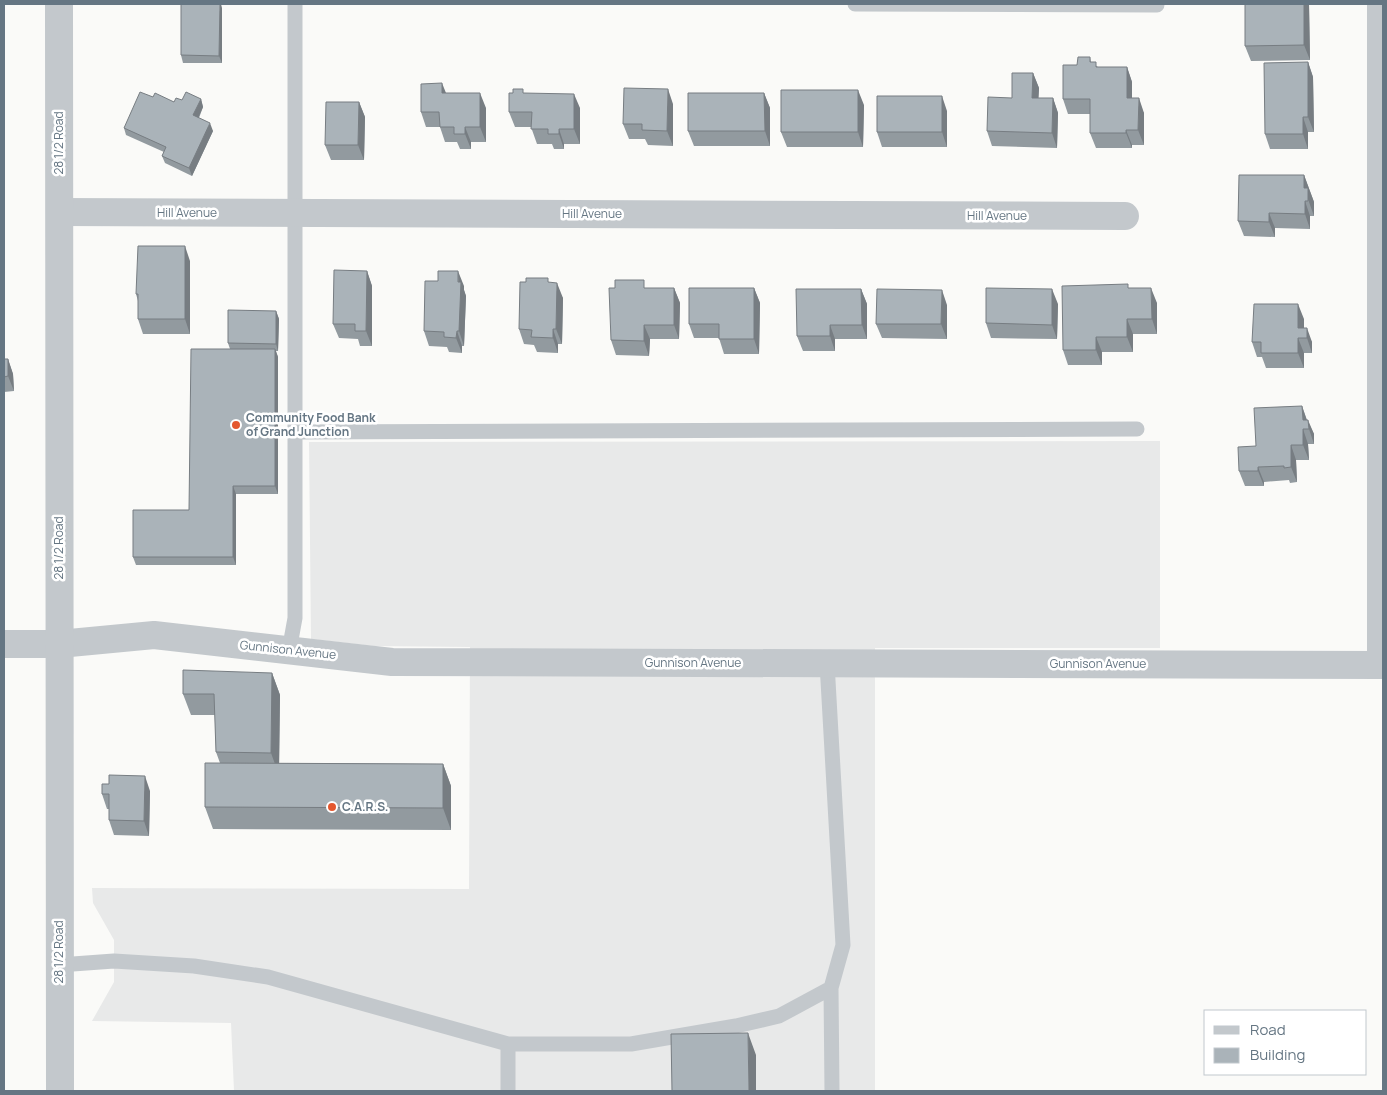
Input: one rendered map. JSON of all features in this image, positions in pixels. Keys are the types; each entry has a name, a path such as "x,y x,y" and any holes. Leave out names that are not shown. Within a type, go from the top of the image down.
{"street":[{"name":"28 1/2 Road","path":"59,4 58,644 60,1091"},
{"path":"1381,4 1382,665"},
{"name":"Hill Avenue","path":"60,212 1125,216"},
{"name":"Gunnison Avenue","path":"4,644 58,644 154,635 392,662 1382,665"}],"lane":[{"path":"290,651 295,618 295,4"},
{"path":"856,4 1157,5"},
{"path":"295,432 1137,429"},
{"path":"826,663 843,945 831,988 832,1091"},
{"path":"59,965 132,962 194,966 268,976 508,1044 631,1044 736,1026 780,1016 831,988"},
{"path":"508,1044 508,1091"}],"shaded area":[{"path":"1160,441 1160,648 875,648 875,1091 234,1091 231,1023 92,1021 114,982 114,940 93,903 92,888 469,889 470,647 374,646 311,639 309,442"}],"building":[{"path":"181,4 220,4 219,56 181,55"},
{"path":"1245,4 1304,4 1304,45 1245,46"},
{"path":"1078,57 1090,57 1090,62 1096,62 1096,67 1127,67 1127,98 1139,98 1138,130 1126,130 1126,133 1090,133 1090,99 1063,99 1063,65 1077,65"},
{"path":"1308,62 1308,117 1303,117 1303,134 1265,134 1264,63"},
{"path":"1012,73 1033,73 1032,98 1053,98 1052,133 987,131 988,97 1012,98"},
{"path":"442,83 442,93 480,93 480,127 465,127 465,134 454,134 454,127 440,127 439,112 421,112 421,84"},
{"path":"624,88 668,89 667,131 642,130 642,124 623,124"},
{"path":"513,89 523,89 523,93 574,94 574,129 559,129 559,134 548,134 548,129 531,129 532,112 509,112 509,93 513,93"},
{"path":"781,90 858,90 858,132 781,132"},
{"path":"140,92 153,97 155,93 174,102 176,98 182,100 186,92 201,99 193,115 210,123 189,168 162,156 166,147 124,128"},
{"path":"688,93 764,93 765,131 688,131"},
{"path":"877,96 942,96 942,132 877,132"},
{"path":"326,102 359,102 358,145 325,145"},
{"path":"1239,175 1304,175 1304,188 1308,188 1305,214 1269,213 1269,222 1238,221"},
{"path":"138,246 185,246 185,319 138,319 138,294 136,294"},
{"path":"334,270 367,271 366,331 355,331 355,324 333,324"},
{"path":"438,271 458,271 458,282 461,282 459,331 457,331 456,338 444,337 444,332 424,331 425,281 438,281"},
{"path":"526,278 548,278 548,282 557,283 556,329 553,329 553,338 531,337 532,330 519,329 520,282 526,282"},
{"path":"615,280 644,280 644,288 674,288 674,325 644,325 644,341 611,340 609,288 615,288"},
{"path":"1128,284 1128,288 1151,288 1152,319 1127,319 1127,337 1096,337 1096,350 1063,350 1062,286"},
{"path":"689,288 754,288 754,339 719,339 719,324 689,324"},
{"path":"986,288 1052,289 1052,325 986,323"},
{"path":"796,289 861,289 862,325 830,325 830,336 797,336"},
{"path":"877,289 942,290 941,324 876,324"},
{"path":"1254,304 1298,304 1298,328 1307,328 1307,338 1298,338 1298,353 1261,353 1261,342 1252,342"},
{"path":"228,310 276,311 276,344 228,343"},
{"name":"Community Food Bank of Grand Junction","path":"191,349 275,349 275,486 233,486 233,557 133,557 133,510 189,510"},
{"path":"4,359 8,359 8,376 4,377"},
{"path":"1302,406 1303,420 1308,420 1309,429 1303,429 1303,445 1291,445 1291,467 1258,467 1258,471 1239,471 1238,447 1256,446 1254,408"},
{"path":"183,670 272,673 271,753 216,752 214,694 183,694"},
{"path":"205,763 443,764 443,808 205,807"},
{"path":"109,775 145,776 144,821 109,820 109,794 102,794 102,784 109,784"},
{"path":"748,1033 749,1091 672,1091 671,1034"}],"place":[{"name":"Community Food Bank of Grand Junction","path":"236,425"},
{"name":"C.A.R.S.","path":"332,807"}]}
